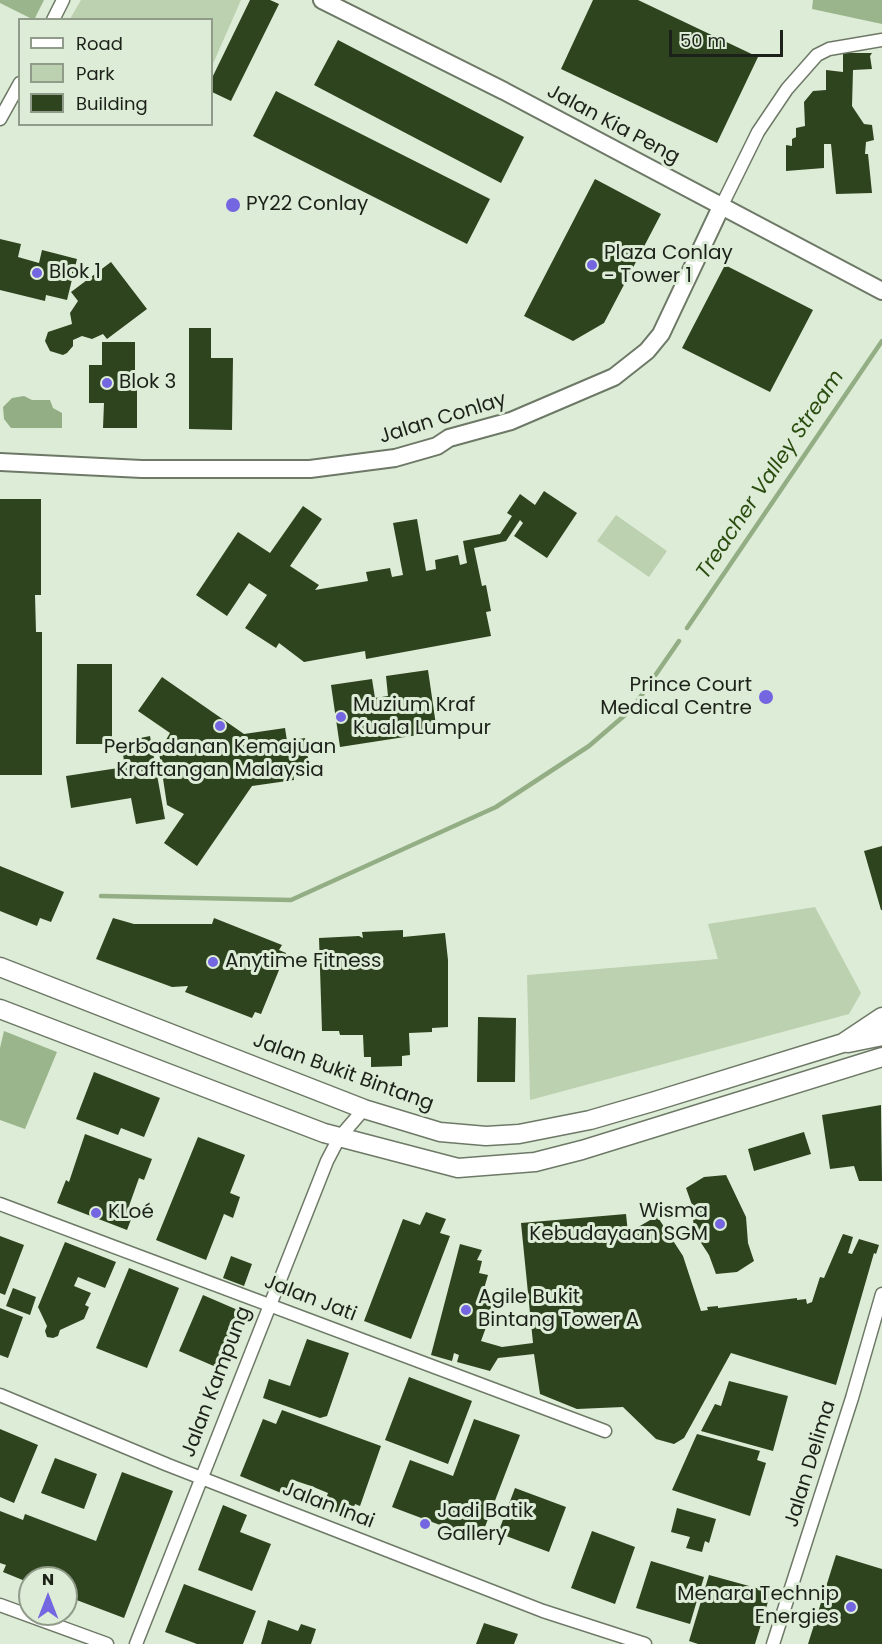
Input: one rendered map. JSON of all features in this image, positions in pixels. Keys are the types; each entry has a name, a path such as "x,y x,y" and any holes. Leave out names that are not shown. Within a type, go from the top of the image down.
{"main road":[{"name":"Jalan Bukit Bintang","path":"0,967 364,1109 441,1132 486,1136 519,1134 590,1120 843,1043 882,1017"},
{"path":"0,1009 339,1138 458,1168 536,1162 582,1150 882,1057"},
{"path":"843,1043 882,1036"}],"street":[{"path":"53,18 63,0"},
{"name":"Jalan Kia Peng","path":"322,0 504,91 882,291"},
{"path":"721,207 758,132 786,89 817,55 830,49 882,40"},
{"path":"0,119 18,87"},
{"name":"Jalan Conlay","path":"0,462 142,469 310,469 395,458 437,446 449,438 511,421 614,377 647,351 661,334 721,207"},
{"name":"Jalan Kampung","path":"136,1644 268,1304 327,1161 339,1138 364,1109"},
{"name":"Jalan Jati","path":"0,1204 605,1431"},
{"name":"Jalan Delima","path":"773,1644 852,1398 882,1294"},
{"name":"Jalan Inai","path":"0,1395 200,1478 543,1611 645,1644"},
{"path":"0,1605 107,1644"}],"green space":[{"path":"81,0 241,0 213,64 213,18 71,18"},
{"path":"616,515 667,551 649,577 597,541"},
{"path":"815,907 861,993 849,1014 530,1100 527,975 718,959 708,924"}],"shaded area":[{"path":"0,0 44,0 35,18 30,18 0,3"},
{"path":"813,0 882,0 882,24 812,9"},
{"path":"24,396 32,400 50,400 53,408 62,413 62,428 11,428 4,419 3,407 12,398"},
{"path":"4,1031 57,1052 25,1129 0,1120 0,1048"}],"building":[{"path":"250,0 270,0 279,4 231,101 213,92 213,76"},
{"path":"593,0 638,0 758,57 717,143 561,69"},
{"path":"338,40 524,137 501,183 314,85"},
{"path":"843,53 872,53 870,56 872,69 853,70 852,106 864,124 872,125 874,140 866,142 865,154 868,154 872,193 836,194 831,144 824,144 824,168 786,171 786,145 792,146 792,139 796,137 796,128 805,126 804,102 813,91 826,90 826,70 843,72"},
{"path":"276,91 490,199 467,244 253,136"},
{"name":"Plaza Conlay - Tower 1","path":"595,179 661,214 604,323 573,341 524,316"},
{"name":"Blok 1","path":"0,239 21,244 18,257 39,263 42,250 77,259 67,300 46,295 45,301 0,290"},
{"path":"111,262 147,309 107,339 103,334 92,339 82,336 73,340 73,346 63,355 50,351 45,341 48,332 72,324 70,313 78,301 71,292"},
{"path":"725,265 813,310 770,392 682,348"},
{"path":"189,328 211,328 211,358 233,358 232,430 189,429"},
{"name":"Blok 3","path":"102,342 135,342 135,376 125,376 125,390 137,390 137,428 103,428 104,403 89,403 89,365 102,365"},
{"path":"544,491 577,513 547,558 514,536 523,523 520,520 506,541 474,548 482,586 486,585 491,611 486,612 491,636 366,659 365,651 304,662 279,643 276,648 245,628 267,595 249,583 227,616 196,595 238,532 270,553 303,506 322,519 290,566 319,585 315,590 368,581 366,572 390,568 392,577 403,575 393,523 417,519 426,571 436,569 435,560 458,555 460,565 467,563 463,541 500,534 512,516 507,513 520,494 535,505"},
{"path":"0,499 41,499 41,595 35,595 36,632 42,632 42,775 0,775"},
{"path":"77,664 112,664 112,744 76,744"},
{"path":"428,670 437,732 340,747 331,685 372,679 375,698 388,696 386,676"},
{"path":"162,677 244,734 285,728 287,741 305,738 309,765 292,768 294,780 252,786 197,866 164,843 184,814 167,805 159,752 170,733 138,711"},
{"path":"150,736 165,819 136,824 131,798 71,808 66,776 125,767 121,742"},
{"path":"882,846 882,910 881,910 864,851"},
{"path":"0,866 64,892 51,922 40,918 37,926 0,911"},
{"path":"113,918 134,924 212,924 214,918 282,945 279,950 286,953 261,1014 255,1012 252,1018 185,992 188,986 172,987 96,959"},
{"path":"403,930 403,937 445,933 448,960 448,1027 432,1028 432,1032 409,1033 410,1055 402,1056 402,1066 371,1067 371,1057 364,1057 363,1035 340,1035 339,1031 322,1031 319,938 359,936 363,938 362,932"},
{"path":"478,1017 516,1018 515,1082 477,1082"},
{"path":"94,1072 160,1098 144,1137 121,1128 118,1135 76,1119"},
{"path":"881,1105 882,1181 859,1181 854,1166 830,1169 822,1115"},
{"path":"804,1132 811,1154 754,1171 748,1149"},
{"path":"85,1134 152,1159 144,1180 139,1178 129,1206 135,1209 127,1230 57,1203 66,1180 69,1182"},
{"path":"198,1137 245,1155 230,1193 240,1197 233,1218 224,1214 206,1260 156,1240"},
{"name":"Wisma Kebudayaan SGM","path":"726,1175 746,1217 748,1243 754,1261 737,1272 716,1274 709,1255 694,1232 692,1205 686,1188 704,1177"},
{"path":"426,1212 446,1219 440,1233 450,1236 411,1339 364,1321 403,1219 420,1225"},
{"path":"626,1214 628,1233 657,1216 683,1256 701,1311 708,1310 707,1307 718,1306 718,1308 797,1298 797,1300 806,1299 807,1304 812,1302 820,1277 824,1278 843,1234 853,1237 848,1253 852,1254 859,1239 879,1245 876,1254 874,1253 836,1385 731,1353 684,1438 674,1444 656,1439 623,1407 577,1409 540,1394 534,1354 498,1358 490,1371 457,1362 459,1355 454,1353 452,1361 431,1355 460,1244 482,1250 477,1260 482,1261 479,1273 488,1275 483,1292 486,1293 484,1300 492,1302 481,1341 502,1347 533,1343 521,1223"},
{"path":"0,1236 24,1245 5,1295 0,1293"},
{"path":"65,1242 116,1262 105,1288 78,1277 74,1286 91,1293 85,1305 89,1307 84,1319 60,1330 58,1336 53,1338 47,1337 45,1331 47,1326 38,1307"},
{"path":"231,1256 252,1264 244,1286 223,1278"},
{"path":"129,1268 179,1288 147,1368 96,1348"},
{"path":"13,1288 36,1297 30,1315 6,1306"},
{"path":"203,1295 240,1311 216,1367 179,1351"},
{"path":"0,1308 23,1317 8,1358 0,1355"},
{"path":"307,1339 349,1353 327,1416 320,1418 263,1398 269,1379 290,1386"},
{"path":"409,1377 472,1401 448,1464 385,1440"},
{"path":"729,1381 788,1396 773,1451 701,1431 715,1404 721,1406"},
{"path":"282,1410 381,1446 360,1506 355,1504 350,1517 323,1507 328,1493 311,1486 293,1480 286,1495 240,1476 263,1419 276,1424"},
{"path":"474,1419 520,1435 480,1540 392,1507 410,1460 453,1476"},
{"path":"0,1429 38,1445 14,1503 0,1497"},
{"path":"697,1434 760,1451 757,1460 766,1463 750,1516 672,1490"},
{"path":"55,1458 97,1474 84,1509 41,1493"},
{"path":"122,1472 173,1491 124,1618 78,1601 78,1566 18,1566 18,1578 3,1572 6,1565 0,1563 0,1511 23,1520 25,1514 96,1541"},
{"path":"515,1488 566,1507 549,1552 498,1533"},
{"path":"223,1505 247,1515 240,1532 271,1544 252,1591 198,1570"},
{"path":"677,1508 716,1519 709,1543 705,1541 702,1552 686,1548 690,1537 671,1532"},
{"path":"592,1531 635,1547 615,1604 571,1588"},
{"name":"Menara Technip Energies","path":"836,1555 882,1569 882,1644 808,1644"},
{"path":"651,1561 704,1577 690,1624 636,1608"},
{"path":"709,1575 771,1592 755,1644 698,1644 689,1641"},
{"path":"184,1584 256,1611 243,1644 197,1644 165,1632"},
{"path":"268,1620 298,1631 301,1624 316,1629 311,1644 261,1644"},
{"path":"484,1623 518,1634 514,1644 476,1644"}],"waterway":[{"name":"Treacher Valley Stream","path":"687,628 882,341"},
{"name":"Treacher Valley Stream","path":"101,896 291,900 496,807 589,746 632,709 679,641"}],"place":[{"name":"PY22 Conlay","path":"233,205"},
{"name":"Plaza Conlay - Tower 1","path":"592,265"},
{"name":"Blok 1","path":"37,273"},
{"name":"Blok 3","path":"107,383"},
{"name":"Prince Court Medical Centre","path":"766,697"},
{"name":"Muzium Kraf Kuala Lumpur","path":"341,717"},
{"name":"Perbadanan Kemajuan Kraftangan Malaysia","path":"220,726"},
{"name":"Anytime Fitness","path":"213,962"},
{"name":"KLoé","path":"96,1213"},
{"name":"Wisma Kebudayaan SGM","path":"720,1224"},
{"name":"Agile Bukit Bintang Tower A","path":"466,1310"},
{"name":"Jadi Batik Gallery","path":"425,1524"},
{"name":"Menara Technip Energies","path":"851,1607"}]}
